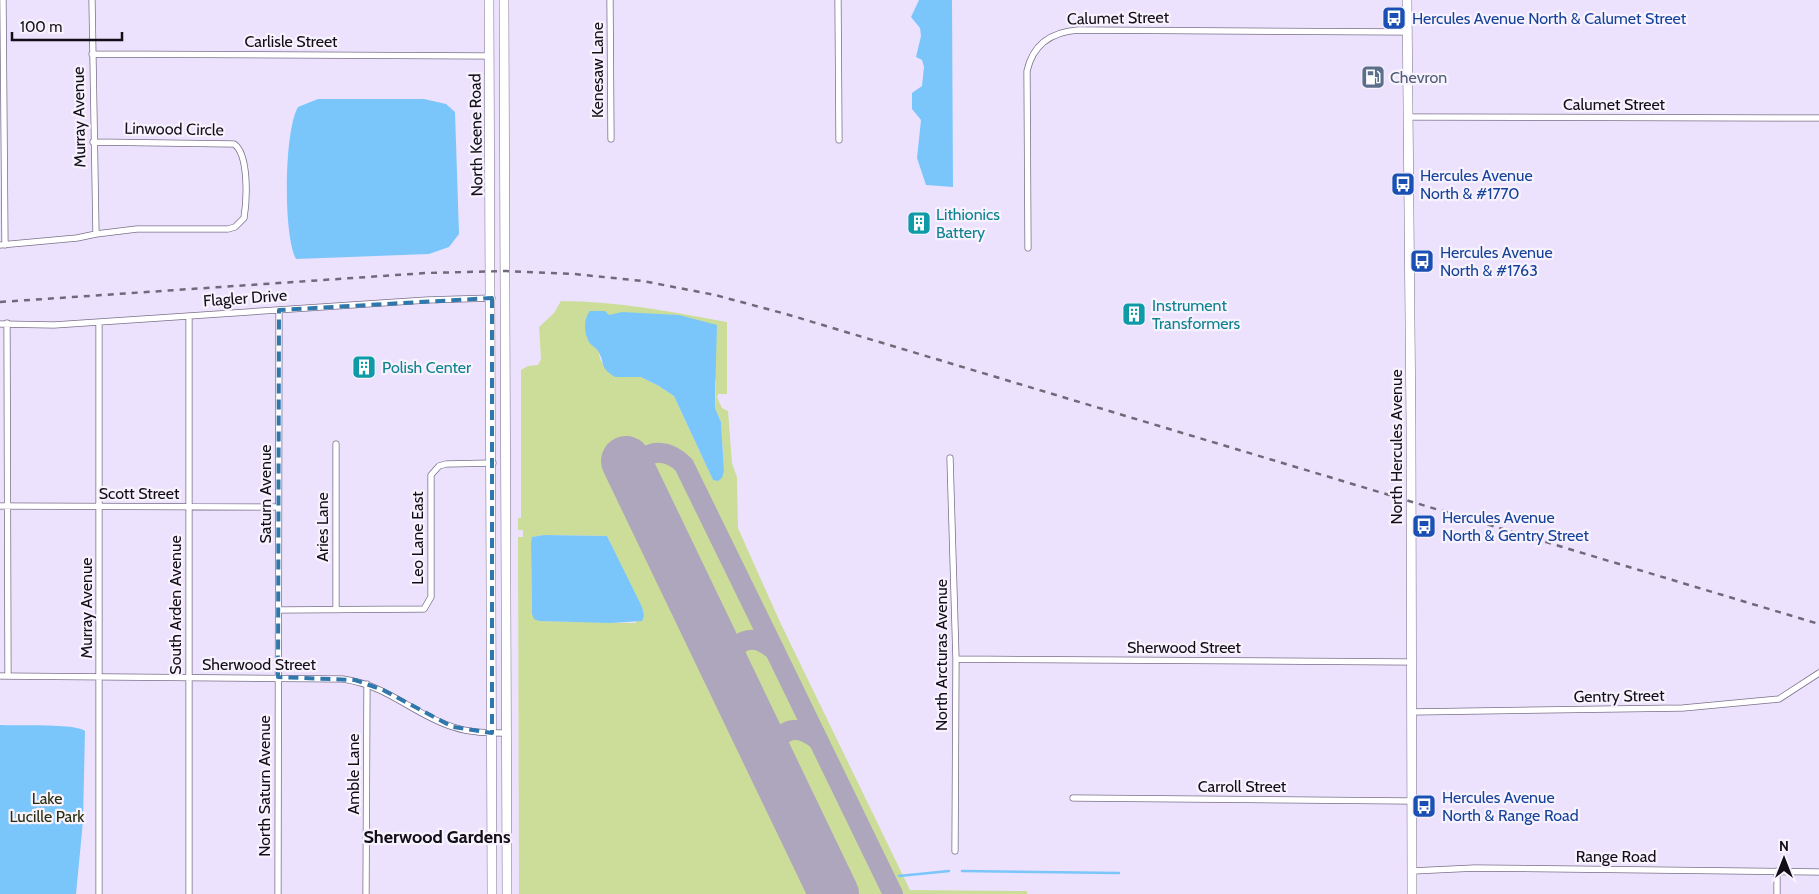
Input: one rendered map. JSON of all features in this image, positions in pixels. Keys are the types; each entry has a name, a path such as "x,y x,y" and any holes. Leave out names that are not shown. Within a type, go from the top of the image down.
{"main road":[{"name":"North Keene Road","path":"490,0 493,464 492,894"},
{"name":"North Keene Road","path":"504,0 507,894"},
{"name":"North Hercules Avenue","path":"1406,0 1412,894"}],"street":[{"path":"3,0 3,245 77,238 96,234"},
{"name":"Murray Avenue","path":"92,0 96,234"},
{"name":"Kenesaw Lane","path":"610,0 612,139"},
{"path":"838,0 839,140"},
{"name":"Calumet Street","path":"1028,248 1027,70 1034,51 1052,35 1078,30 1407,32"},
{"name":"Carlisle Street","path":"92,54 490,56"},
{"name":"Calumet Street","path":"1408,117 1819,118"},
{"name":"Linwood Circle","path":"93,142 226,142 239,148 244,161 245,211 241,223 235,227 137,229 96,234"},
{"name":"Flagler Drive","path":"0,324 54,325 492,298"},
{"name":"Saturn Avenue","path":"278,677 279,310"},
{"name":"South Arden Avenue","path":"188,894 189,316"},
{"name":"Murray Avenue","path":"99,322 99,894"},
{"path":"7,324 8,676"},
{"name":"Aries Lane","path":"336,444 336,610"},
{"name":"North Arcturas Avenue","path":"950,458 956,659 955,851"},
{"name":"Leo Lane East","path":"336,610 417,610 427,606 431,597 431,475 439,466 446,464 493,464"},
{"name":"Scott Street","path":"0,506 278,507"},
{"path":"279,610 336,610"},
{"name":"Sherwood Street","path":"956,659 1411,662"},
{"name":"Gentry Street","path":"1411,712 1664,710 1779,699 1816,673 1819,673"},
{"name":"Sherwood Street","path":"0,676 343,678 367,684 452,727 507,734"},
{"name":"North Saturn Avenue","path":"278,677 278,894"},
{"name":"Amble Lane","path":"366,894 367,684"},
{"name":"Carroll Street","path":"1072,798 1411,801"},
{"name":"Range Road","path":"1412,871 1475,868 1819,872"},
{"path":"1777,871 1777,894"}],"highlighted area":[{"path":"492,298 492,733 453,727 383,690 355,680 278,677 279,310"}],"green space":[{"path":"561,301 582,301 645,308 727,322 727,394 718,394 717,397 722,408 728,411 732,463 737,477 738,528 780,622 910,890 1027,891 1027,894 898,894 687,459 669,448 660,447 631,456 613,466 821,894 519,894 518,537 523,537 523,530 518,530 518,518 521,518 521,370 528,366 538,365 541,359 539,327 554,313","holes":["609,315 614,315 716,380 715,408 721,422 724,471 713,480 674,396 641,377 615,377 602,362 599,355 600,342","544,535 607,536 644,616 635,623 539,621 532,614 531,543 533,537"]},
{"path":"657,457 669,458 679,466 760,632 740,633 727,640 646,474 649,462"},
{"path":"758,647 770,654 804,722 789,722 770,730 738,663 740,655 744,650"},
{"path":"804,736 814,743 887,894 849,894 784,758 784,750 789,741"}],"water":[{"path":"919,0 952,0 953,187 926,185 917,158 921,120 912,109 912,93 922,86 924,67 922,60 916,57 921,36 920,28 911,17"},
{"path":"318,99 424,99 446,104 455,112 459,234 449,247 429,254 296,259 292,247 287,207 290,138 293,119 298,107"},
{"path":"590,311 605,311 609,315 622,312 679,315 717,325 715,408 721,422 724,471 722,478 718,481 713,480 674,396 641,377 615,377 606,370 598,351 587,338 585,322"},
{"path":"544,535 607,536 642,607 644,616 642,621 610,623 539,621 534,619 532,614 531,543 532,537"},
{"name":"Lake Lucille Park","path":"0,725 58,726 79,728 85,731 83,821 76,894 0,894"}],"waterway":[{"path":"899,876 949,871"},
{"path":"962,871 1119,873"}],"taxiway":[{"path":"638,486 638,473 642,461 653,453 672,456 684,465 775,651"},
{"path":"727,671 733,652 744,641 758,641 775,651 893,894"},
{"path":"772,764 776,744 786,732 793,730 801,731 810,734 819,741"}],"runway":[{"path":"626,461 834,894"}],"railway":[{"path":"0,302 426,273 506,271 574,274 643,281 715,295 786,314 1819,624"}],"place":[{"name":"Hercules Avenue North & Calumet Street","path":"1394,18"},
{"name":"Chevron","path":"1373,77"},
{"name":"Hercules Avenue North & #1770","path":"1403,184"},
{"name":"Lithionics Battery","path":"919,223"},
{"name":"Hercules Avenue North & #1763","path":"1422,261"},
{"name":"Instrument Transformers","path":"1134,314"},
{"name":"Polish Center","path":"364,367"},
{"name":"Hercules Avenue North & Gentry Street","path":"1424,526"},
{"name":"Hercules Avenue North & Range Road","path":"1424,806"}],"district":[{"name":"Sherwood Gardens","path":"437,837"}]}
